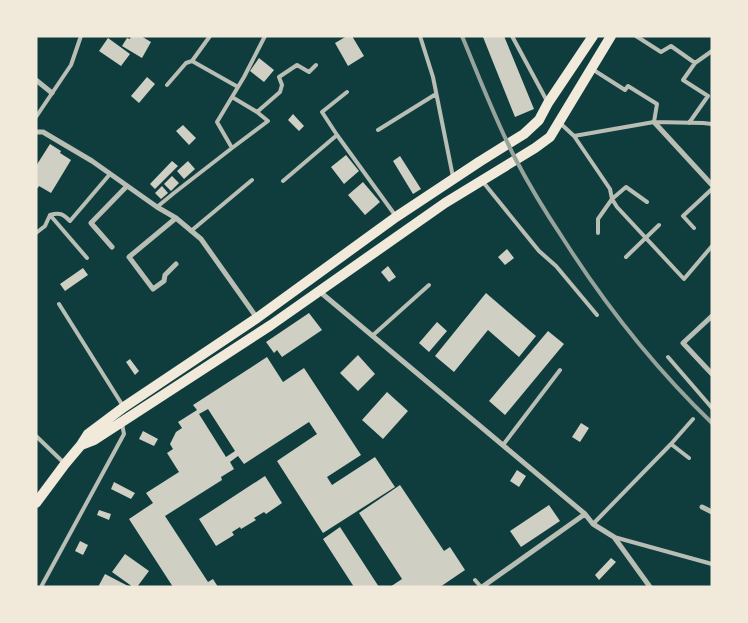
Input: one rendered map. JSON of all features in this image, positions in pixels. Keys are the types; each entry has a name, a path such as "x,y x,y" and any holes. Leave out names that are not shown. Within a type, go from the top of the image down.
{"main road":[{"path":"36,503 40,491 82,445 88,434 124,407 257,318 396,217 524,134 538,120 594,36"},
{"path":"82,445 94,440 271,325 445,203 550,137 611,36"},
{"path":"308,281 319,291"}],"street":[{"path":"36,80 52,93"},
{"path":"654,122 712,185"},
{"path":"36,132 43,132 92,161 176,218 201,239 257,318"},
{"path":"112,247 91,222 127,186"},
{"path":"176,218 129,257 153,289 164,281 165,275 176,264"},
{"path":"319,291 585,514 593,524 614,537 648,584 642,587"},
{"path":"712,316 683,343 712,374"},
{"path":"702,507 712,512"},
{"path":"481,587 585,514"}],"lane":[{"path":"36,117 70,64 81,36"},
{"path":"167,85 186,63 192,61 210,36"},
{"path":"232,148 217,122 265,36"},
{"path":"420,36 433,77 453,179"},
{"path":"512,36 548,103"},
{"path":"636,36 661,52 671,46 695,63"},
{"path":"689,123 708,96 684,80 695,63 712,51"},
{"path":"192,61 238,87"},
{"path":"257,112 280,92 282,85 280,77 297,65 309,72 316,65"},
{"path":"592,69 625,90 628,86 657,104 654,122"},
{"path":"347,92 322,112 396,217"},
{"path":"378,130 436,94"},
{"path":"158,207 268,121 232,97"},
{"path":"559,122 574,136 610,189 616,207 684,279 712,246"},
{"path":"574,136 654,122 712,124"},
{"path":"283,181 337,135"},
{"path":"36,233 45,226 50,216 55,214 63,214 70,221 110,174"},
{"path":"484,179 540,251 556,266 597,315"},
{"path":"191,231 252,180"},
{"path":"598,233 598,219 612,199 626,187 647,202"},
{"path":"694,228 683,216 712,189"},
{"path":"50,216 87,258"},
{"path":"626,257 659,225"},
{"path":"372,336 429,286"},
{"path":"59,304 124,407"},
{"path":"668,357 712,408"},
{"path":"503,445 560,370"},
{"path":"593,524 693,419"},
{"path":"41,587 124,434 121,422"},
{"path":"36,436 65,464"},
{"path":"671,444 689,458"},
{"path":"614,537 712,564"},
{"path":"475,580 481,587"}],"building":[{"path":"131,36 141,36 151,42 142,58 122,46 127,38 130,39"},
{"path":"347,36 352,36 364,56 348,66 335,43"},
{"path":"504,36 534,109 515,117 483,37"},
{"path":"108,38 130,54 121,66 99,51"},
{"path":"259,58 274,70 264,82 250,71"},
{"path":"147,77 155,84 139,103 131,96"},
{"path":"293,114 304,126 299,131 288,120"},
{"path":"183,125 196,138 189,145 176,131"},
{"path":"50,144 71,160 51,193 39,186 38,188 36,187 36,166"},
{"path":"346,155 359,171 344,184 331,167"},
{"path":"400,156 421,189 413,194 393,161"},
{"path":"172,161 178,166 155,189 150,184"},
{"path":"188,161 195,169 184,179 177,171"},
{"path":"172,176 179,183 171,191 164,184"},
{"path":"363,182 380,202 365,215 348,195"},
{"path":"162,186 168,193 161,199 155,193"},
{"path":"507,249 514,258 505,265 498,257"},
{"path":"388,266 396,277 389,282 381,272"},
{"path":"83,268 88,275 65,291 60,284"},
{"path":"486,293 536,336 519,357 488,330 454,372 435,356"},
{"path":"309,313 322,330 282,357 277,350 274,353 266,342"},
{"path":"437,322 447,331 429,352 419,343"},
{"path":"548,331 564,344 505,415 489,401"},
{"path":"358,355 375,374 358,391 340,373"},
{"path":"267,357 283,382 304,368 361,455 327,477 332,485 375,457 395,487 323,533 277,461 317,434 309,422 244,464 238,456 230,462 234,469 221,477 222,480 165,516 208,582 213,579 218,587 173,587 129,519 153,503 146,493 179,472 167,453 173,449 170,444 176,432 182,428 178,422 197,410 193,405","holes":["208,409 235,451 226,457 199,414"]},
{"path":"130,359 139,371 135,375 126,362"},
{"path":"387,392 408,411 383,439 362,420"},
{"path":"581,423 589,428 580,442 572,437"},
{"path":"143,431 158,439 154,446 139,439"},
{"path":"517,470 526,476 519,487 510,481"},
{"path":"265,476 282,503 266,514 264,512 254,518 256,520 241,529 240,527 232,532 234,535 216,546 199,519"},
{"path":"114,482 135,493 131,499 111,489"},
{"path":"400,485 444,551 450,547 465,570 440,587 390,587 402,579 359,513"},
{"path":"549,505 560,521 521,547 510,531"},
{"path":"99,510 111,514 109,520 97,515"},
{"path":"340,527 379,587 354,587 323,539"},
{"path":"80,541 88,545 83,555 75,551"},
{"path":"125,554 149,571 137,587 133,587 112,572"},
{"path":"611,558 616,562 599,580 595,575"},
{"path":"105,574 130,587 98,587"}],"railway":[{"path":"462,36 487,98 508,143 532,190 557,230 632,336 712,423"}]}
